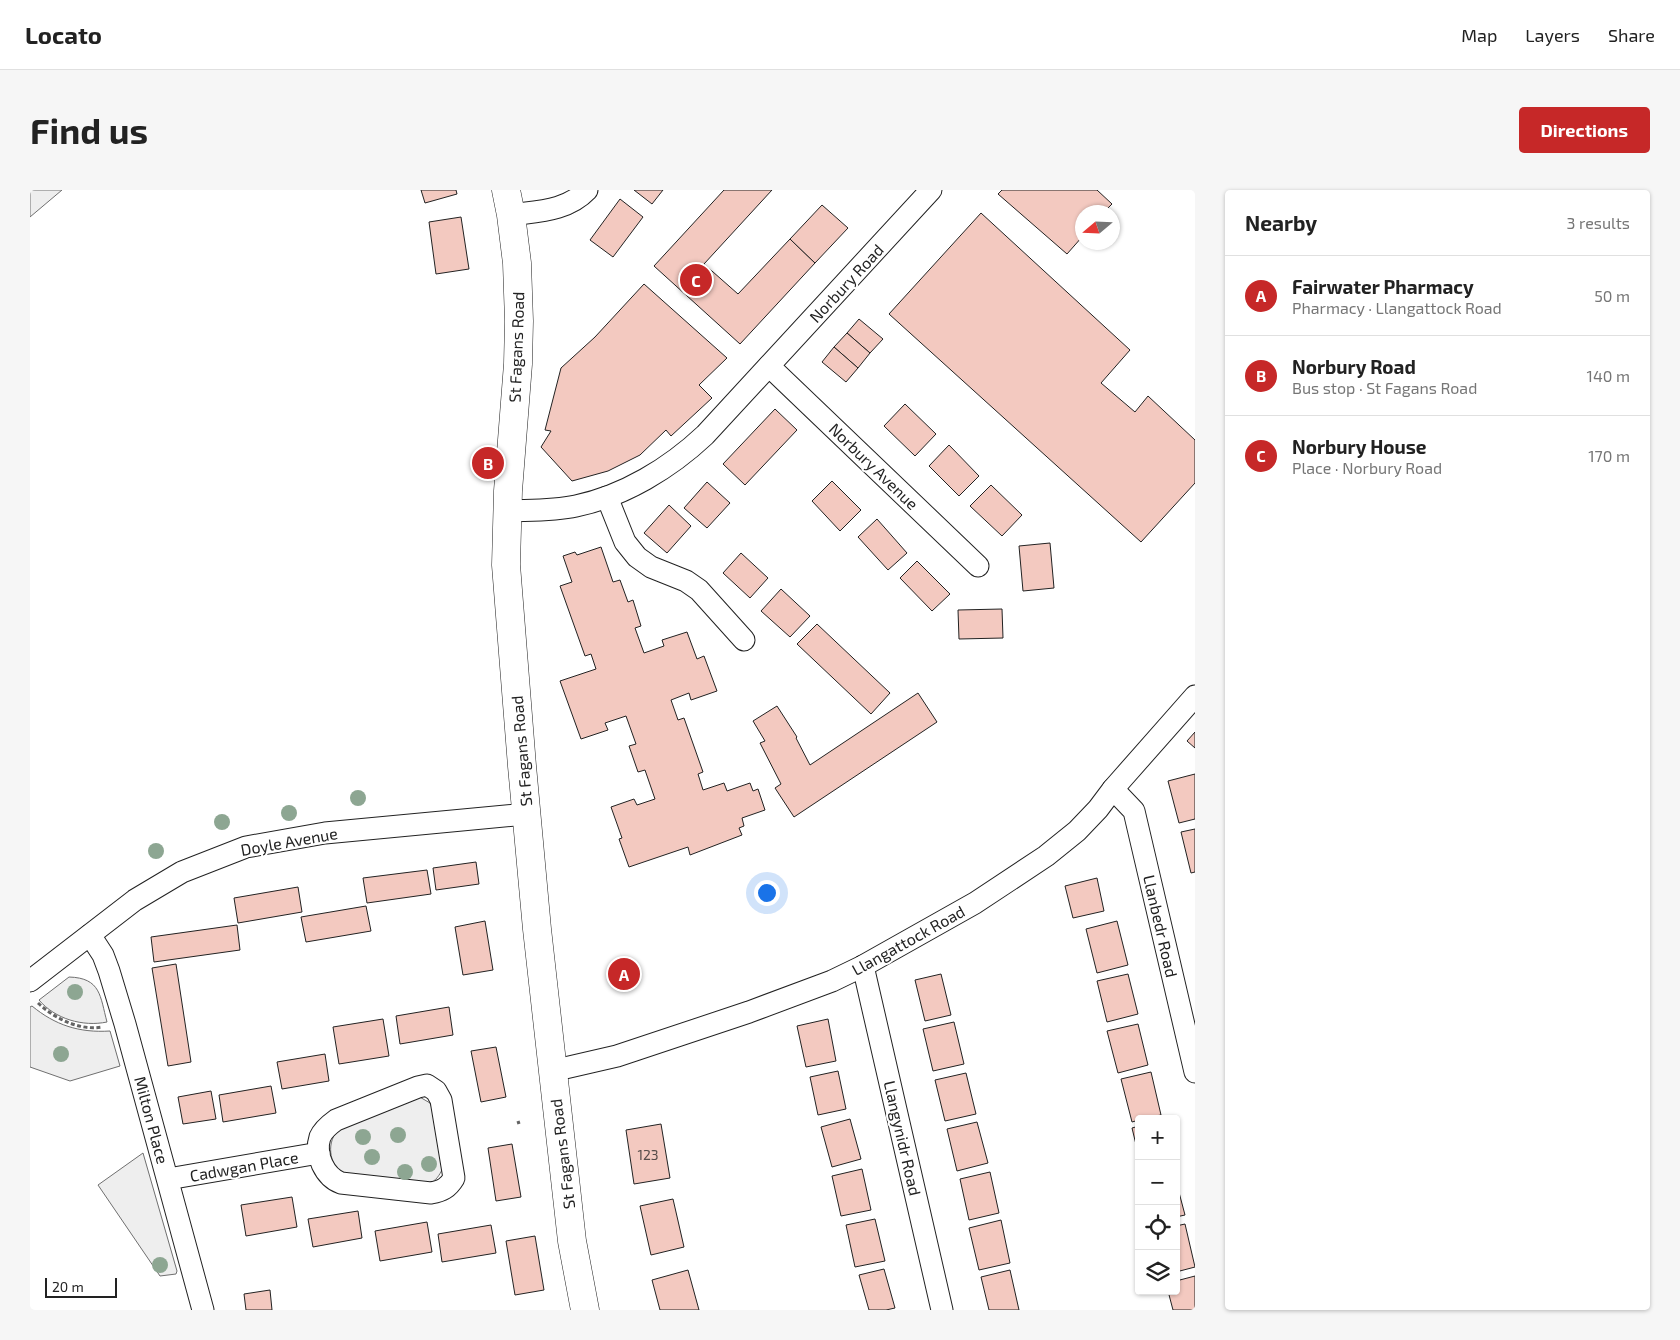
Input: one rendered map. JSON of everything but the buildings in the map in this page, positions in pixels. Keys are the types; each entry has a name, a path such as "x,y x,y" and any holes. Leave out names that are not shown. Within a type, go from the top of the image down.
{"street":[{"path":"508,203 561,208 577,199 587,190"},
{"name":"Norbury Road","path":"507,511 558,509 577,506 629,488 687,453 931,190"},
{"name":"St Fagans Road","path":"508,203 517,263 519,321 518,364 507,511 506,565 526,814 552,1071 572,1241 585,1310"},
{"name":"Norbury Avenue","path":"769,366 978,566"},
{"path":"607,496 625,542 637,557 651,567 686,581 699,590 744,640"},
{"name":"Llangattock Road","path":"552,1071 617,1056 749,1012 832,981 863,966 974,903 1046,856 1077,831 1195,696"},
{"name":"Llanbedr Road","path":"1113,789 1134,811 1195,1072"},
{"name":"Doyle Avenue","path":"33,990 90,935 135,900 198,865 246,847 325,833 526,814"},
{"name":"Milton Place","path":"90,935 109,970 203,1310"},
{"name":"Llangynidr Road","path":"863,966 942,1310"},
{"name":"Cadwgan Place","path":"428,1085 436,1091 441,1100 454,1178 449,1186 431,1194 341,1184 332,1180 325,1171 319,1153 320,1138 327,1126 336,1120 418,1086 428,1085"},
{"name":"Cadwgan Place","path":"168,1179 319,1153"}],"path":[{"path":"33,990 47,1012 70,1023 94,1028 125,1024"}],"shaded area":[{"path":"30,190 62,190 30,217"},
{"path":"69,977 80,978 93,985 100,997 107,1022 88,1023 70,1020 53,1012 39,1000"},
{"path":"32,1006 59,1023 68,1026 88,1031 110,1031 120,1066 70,1081 30,1067 30,1007"},
{"path":"418,1096 430,1103 434,1113 443,1168 437,1178 428,1184 342,1175 334,1164 331,1152 332,1140 339,1128"},
{"path":"143,1153 177,1271 176,1274 160,1276 98,1185"}],"place":[{"name":"Norbury House","path":"696,280"},
{"name":"Norbury Road","path":"488,463"},
{"name":"Fairwater Pharmacy","path":"624,974"}]}
